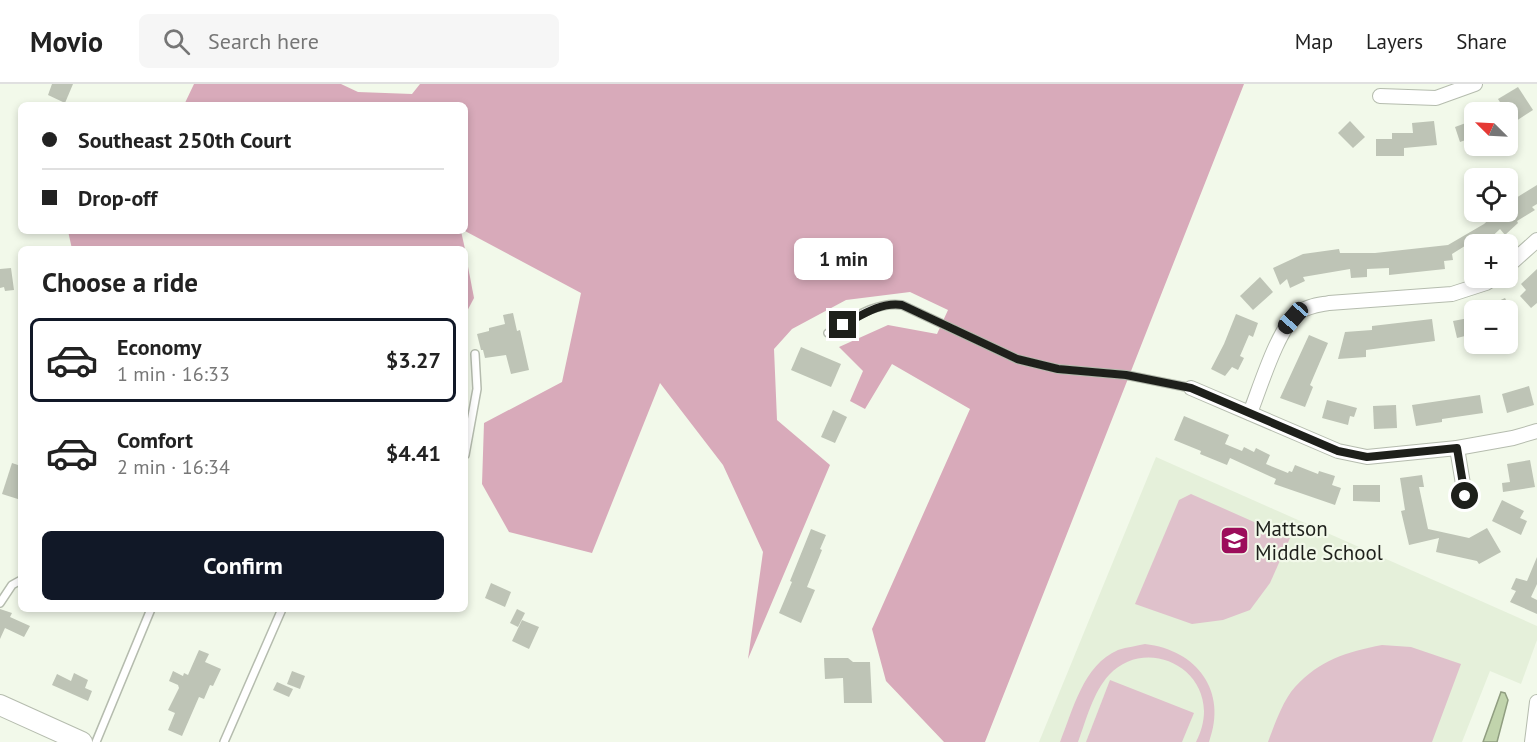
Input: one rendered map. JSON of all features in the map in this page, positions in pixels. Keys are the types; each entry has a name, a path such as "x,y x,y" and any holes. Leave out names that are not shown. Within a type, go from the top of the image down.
{"street":[{"path":"1380,96 1436,98 1475,84"},
{"path":"1518,257 1537,240"},
{"path":"1250,413 1284,327 1299,312 1329,303 1452,294 1471,288"},
{"path":"1191,388 1338,451 1367,457 1457,448 1514,438 1537,431"},
{"path":"1457,448 1465,496"},
{"path":"1534,733 1537,702"},
{"path":"0,705 82,742"}],"lane":[{"path":"828,333 872,309 890,303 902,305 1017,359 1058,369 1126,375 1191,388"},
{"path":"468,438 477,389 475,354"},
{"path":"0,603 12,585 18,582"},
{"path":"96,742 150,612"},
{"path":"224,742 281,612"}],"shaded area":[{"path":"194,84 341,84 358,92 412,94 420,84 1244,84 985,742 944,742 886,681 872,629 970,409 892,364 865,409 850,401 863,371 839,347 888,325 937,334 948,310 910,292 846,300 792,329 774,349 777,420 830,465 748,659 763,552 723,465 660,383 592,553 509,532 482,484 484,423 562,382 581,293 468,233 468,102 185,102"},
{"path":"69,234 462,234 464,246 71,246"},
{"path":"468,267 474,298 468,309"},
{"name":"Mattson Middle School","path":"1156,457 1537,626 1537,640 1521,684 1490,671 1462,742 1039,742"},
{"path":"1191,494 1290,538 1270,583 1250,610 1223,620 1192,624 1135,604 1179,500"},
{"path":"1145,644 1180,655 1204,676 1211,690 1214,706 1214,723 1209,742 1196,742 1202,727 1204,711 1201,694 1193,680 1182,669 1168,661 1153,658 1138,659 1123,664 1109,675 1094,698 1078,742 1060,742 1081,690 1096,666 1118,650"},
{"path":"1382,645 1411,647 1461,664 1432,742 1268,742 1279,713 1295,687 1304,678 1334,658"},
{"path":"1110,680 1194,713 1182,742 1086,742"},
{"path":"1501,692 1505,693 1508,700 1497,742 1483,742"}],"building":[{"path":"52,84 73,84 65,102 48,95"},
{"path":"1518,87 1533,110 1518,120 1518,102 1500,102 1498,99"},
{"path":"1350,121 1365,137 1353,148 1338,133"},
{"path":"1434,121 1437,145 1404,148 1404,156 1376,156 1376,139 1392,139 1392,133 1413,133 1412,123"},
{"path":"1464,124 1464,141 1460,142 1455,127"},
{"path":"1537,185 1537,204 1532,207 1535,210 1518,220 1518,211 1518,197"},
{"path":"1486,222 1518,223 1506,234 1500,229 1495,234 1467,234"},
{"path":"1464,236 1464,246 1452,254 1453,260 1444,261 1445,269 1389,275 1389,268 1367,269 1367,277 1351,278 1350,269 1303,277 1305,281 1290,288 1287,279 1280,285 1273,268 1303,254 1339,249 1340,253 1375,253 1448,245"},
{"path":"11,268 14,290 5,291 4,287 0,288 0,269"},
{"path":"1537,269 1537,303 1531,308 1520,296 1526,290 1521,284"},
{"path":"1260,277 1273,292 1253,310 1240,296"},
{"path":"513,313 517,331 520,330 529,370 511,374 506,355 485,358 477,334 505,324 503,315"},
{"path":"1236,314 1258,323 1253,337 1249,335 1240,356 1244,358 1238,370 1232,367 1225,376 1211,369"},
{"path":"1432,319 1435,341 1366,350 1366,357 1338,359 1345,332 1372,330 1372,326"},
{"path":"1464,319 1464,336 1457,338 1453,321"},
{"path":"1309,335 1328,343 1310,385 1313,387 1305,407 1280,398"},
{"path":"801,347 841,364 831,387 791,370"},
{"path":"1529,386 1534,405 1507,413 1502,394"},
{"path":"1480,395 1483,413 1442,419 1442,422 1416,426 1412,405"},
{"path":"1327,400 1357,408 1354,417 1350,416 1348,425 1322,418"},
{"path":"1396,405 1397,428 1374,429 1373,406"},
{"path":"833,410 847,417 835,443 821,437"},
{"path":"1184,416 1229,435 1225,444 1242,451 1244,447 1254,452 1256,448 1270,455 1266,464 1288,473 1292,472 1295,465 1318,474 1319,471 1335,476 1332,485 1341,488 1335,505 1274,484 1276,479 1230,458 1227,465 1174,440"},
{"path":"1530,460 1535,487 1503,492 1502,483 1510,482 1507,464"},
{"path":"12,463 18,465 18,499 2,494"},
{"path":"1422,475 1424,487 1419,487 1428,529 1469,538 1487,528 1501,552 1479,564 1477,561 1436,552 1439,538 1409,545 1401,511 1405,510 1400,478"},
{"path":"1353,485 1380,485 1380,502 1353,501"},
{"path":"1502,500 1524,511 1520,518 1527,521 1521,535 1492,521"},
{"path":"811,529 826,535 807,587 815,590 801,623 779,613"},
{"path":"1537,557 1537,584 1531,597 1537,600 1537,614 1510,602 1516,591 1511,589 1516,578 1527,581"},
{"path":"491,583 511,592 505,607 485,598"},
{"path":"0,609 12,613 10,617 30,626 24,637 5,628 0,639"},
{"path":"517,609 525,613 518,627 510,623"},
{"path":"522,620 539,627 529,649 512,641"},
{"path":"199,650 209,654 205,662 221,669 204,699 199,697 182,736 168,730 175,713 168,710 179,688 178,685 169,681 173,671 183,676 184,673 188,675"},
{"path":"824,658 848,658 853,662 870,662 872,703 844,703 843,678 825,679"},
{"path":"292,671 305,676 300,689 287,684"},
{"path":"74,673 88,680 85,688 92,691 88,701 52,685 57,674 71,681"},
{"path":"277,682 293,689 289,697 273,690"}],"place":[{"name":"Mattson Middle School","path":"1234,541"}],"route":[{"path":"843,325 872,309 890,303 902,305 1017,359 1058,369 1126,375 1191,388 1338,451 1367,457 1457,448 1465,496"}]}
